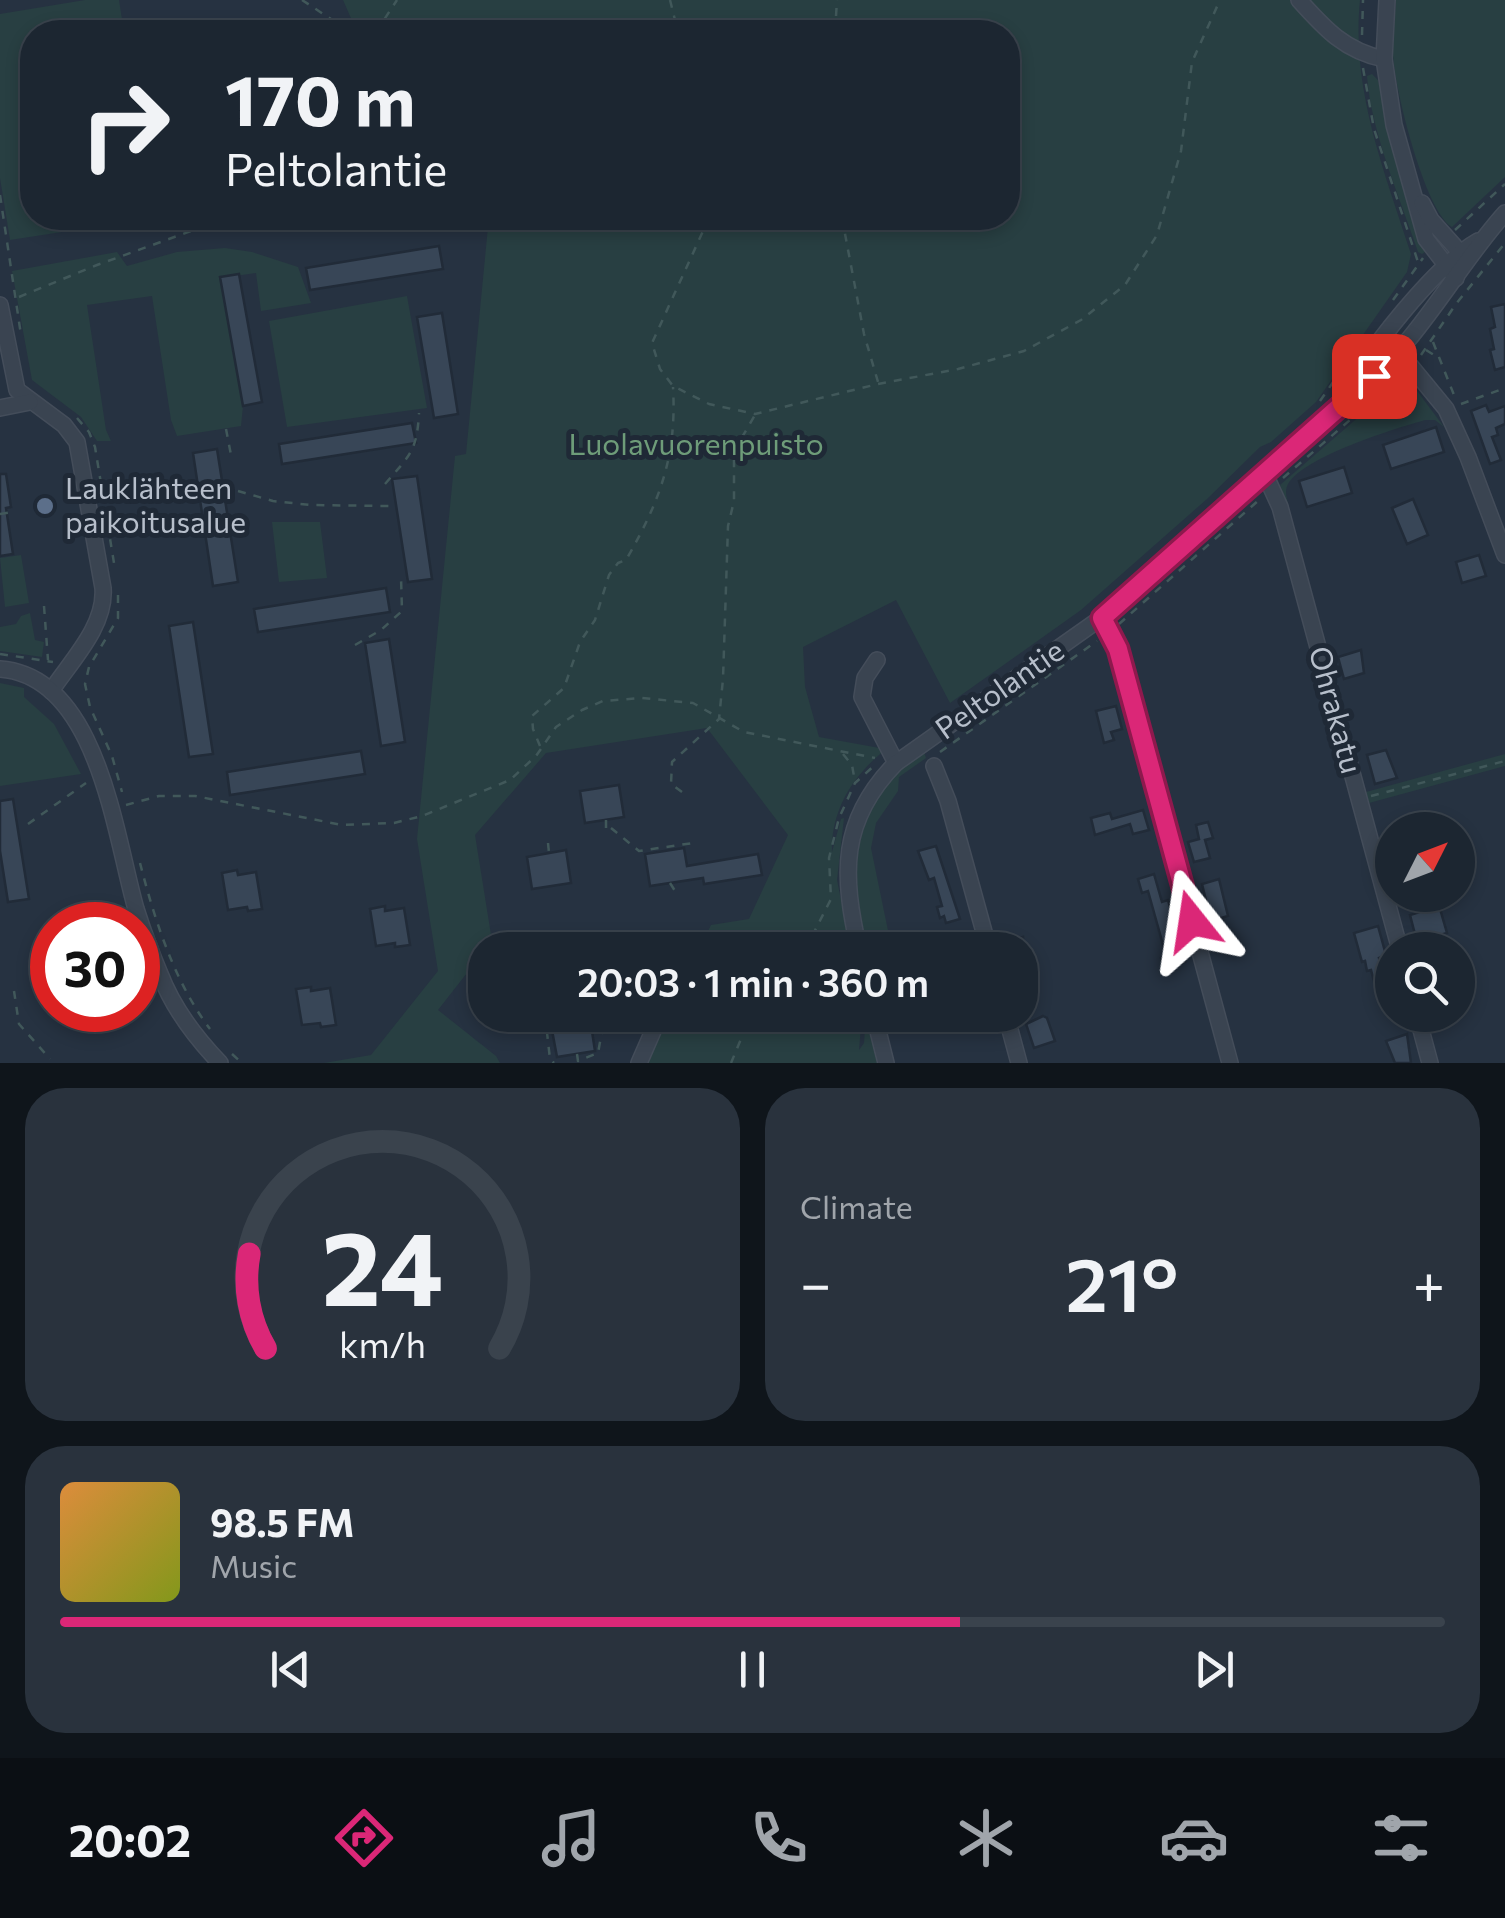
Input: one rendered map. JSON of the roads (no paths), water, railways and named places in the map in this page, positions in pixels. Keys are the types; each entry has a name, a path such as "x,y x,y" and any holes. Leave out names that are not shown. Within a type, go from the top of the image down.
{"street":[{"path":"1299,0 1342,44 1384,59"},
{"path":"1387,0 1384,59 1394,125 1432,251 1451,272"},
{"path":"1412,186 1446,238 1464,257"},
{"name":"Peltolantie","path":"1350,408 1352,380 1386,336 1505,213"},
{"name":"Peltolantie","path":"856,932 847,887 850,842 867,798 889,761 1102,618 1264,472 1350,408 1358,390 1398,350 1451,272"},
{"path":"8,302 13,383 21,395 64,426 81,450 104,599 98,620 50,690"},
{"path":"1386,336 1446,409 1505,555"},
{"path":"0,408 30,402"},
{"name":"Ohrakatu","path":"1264,472 1280,507 1395,932"},
{"path":"1102,618 1118,649 1230,1063"},
{"path":"876,660 865,678 862,696 889,761"},
{"path":"0,669 24,675 50,690 78,725 99,769 137,912 170,997 191,1029 224,1056"},
{"path":"934,766 948,801 983,932"},
{"path":"638,1063 652,1032"},
{"path":"878,1032 886,1063"},
{"path":"1011,1032 1019,1063"},
{"path":"1422,1032 1430,1063"}],"place":[{"name":"Lauklähteen paikoitusalue","path":"45,506"}],"park label":[{"name":"Luolavuorenpuisto","path":"696,445"}]}
